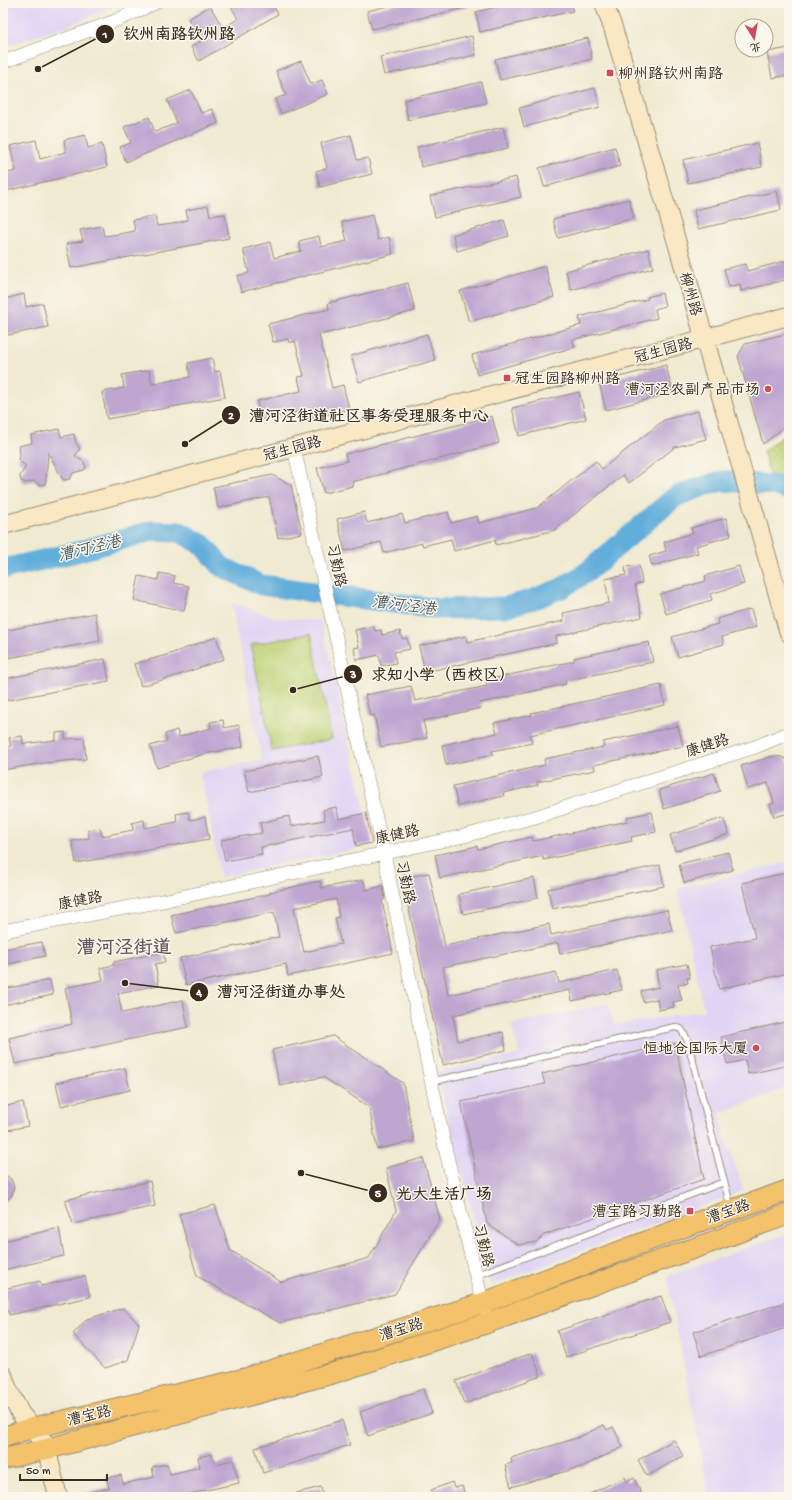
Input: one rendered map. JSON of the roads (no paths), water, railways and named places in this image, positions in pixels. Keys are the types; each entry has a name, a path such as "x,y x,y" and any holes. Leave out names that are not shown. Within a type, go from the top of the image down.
{"main road":[{"name":"漕宝路","path":"3,1437 32,1428 247,1378 483,1303 789,1190"},
{"name":"漕宝路","path":"5,1458 46,1449 334,1373 487,1322 789,1214"}],"street":[{"path":"3,62 115,21 155,3"},
{"name":"柳州路","path":"604,3 704,339 789,633"},
{"name":"冠生园路","path":"3,526 789,316"},
{"name":"习勤路","path":"294,448 322,568 331,617 384,854 430,1082 459,1211 487,1322"},
{"name":"康健路","path":"3,931 167,900 464,836 535,817 755,747 789,733"},
{"path":"3,1375 13,1401 32,1428 45,1443 58,1497"}],"lane":[{"path":"430,1082 675,1027 681,1028 687,1038 732,1210"},
{"path":"475,1276 724,1182"}],"waterway":[{"name":"漕河泾港","path":"3,569 73,553 152,531 180,532 203,545 222,567 261,585 439,609 505,607 534,599 562,588 587,572 675,497 722,481 773,485 789,490"}],"place":[{"name":"钦州南路钦州路","path":"38,69"},
{"name":"柳州路钦州南路","path":"610,73"},
{"name":"冠生园路柳州路","path":"507,378"},
{"name":"漕河泾农副产品市场","path":"768,389"},
{"name":"漕河泾街道社区事务受理服务中心","path":"185,444"},
{"name":"求知小学（西校区）","path":"293,690"},
{"name":"漕河泾街道办事处","path":"125,983"},
{"name":"恒地仓国际大厦","path":"756,1048"},
{"name":"光大生活广场","path":"301,1173"},
{"name":"漕宝路习勤路","path":"690,1211"}],"district":[{"name":"漕河泾街道","path":"124,946"}]}
